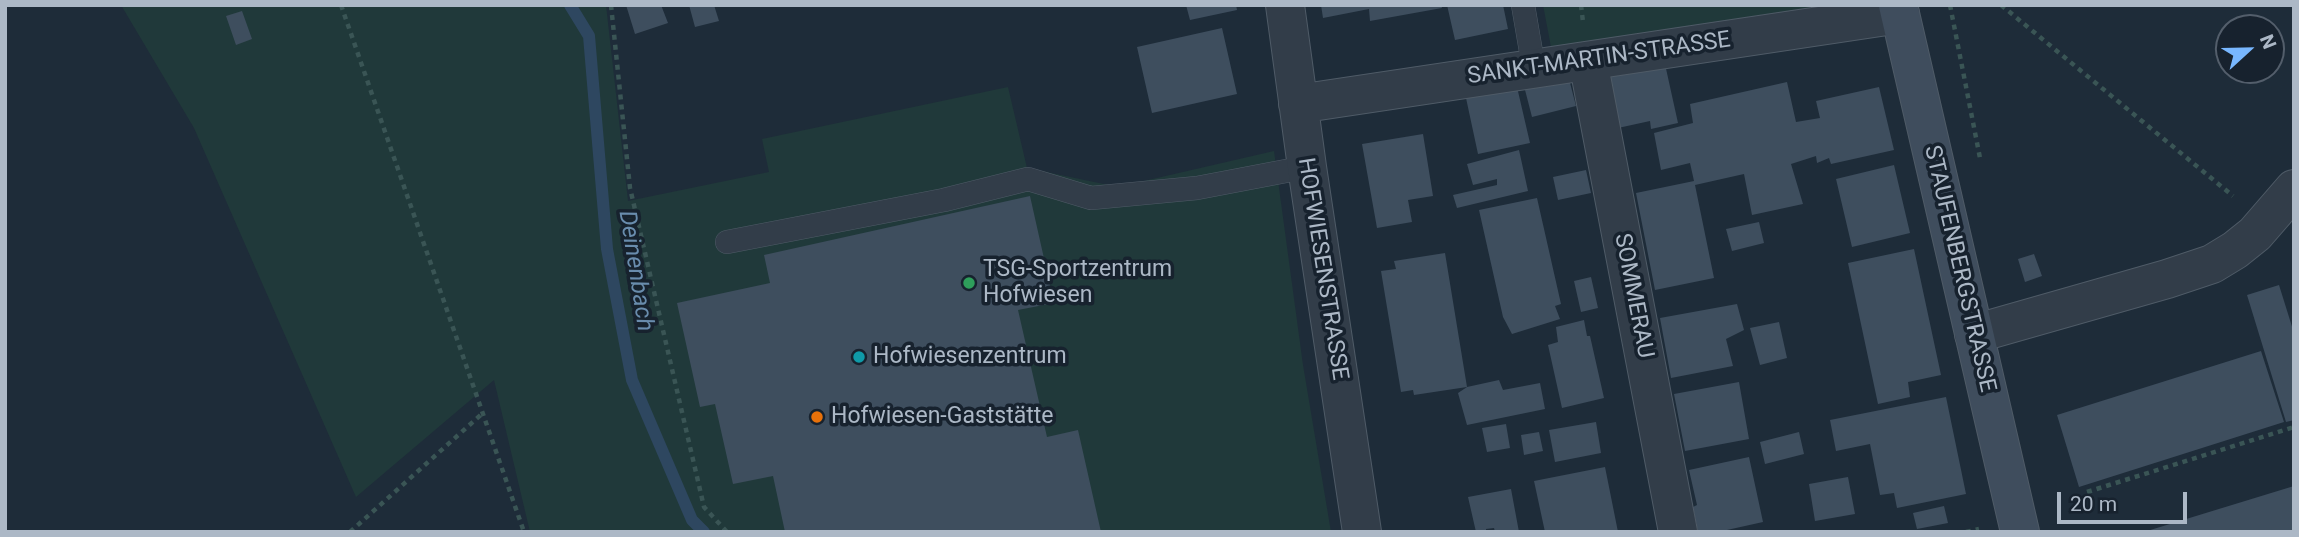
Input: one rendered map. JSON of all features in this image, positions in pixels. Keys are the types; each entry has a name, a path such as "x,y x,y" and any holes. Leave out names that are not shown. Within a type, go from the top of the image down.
{"street":[{"name":"HOFWIESENSTRASSE","path":"1285,5 1297,104 1362,532"},
{"name":"SANKT-MARTIN-STRASSE","path":"1297,104 1588,61 1899,10"},
{"name":"STAUFENBERGSTRASSE","path":"1899,10 2020,532"},
{"name":"SOMMERAU","path":"1588,61 1678,532"},
{"path":"1974,334 2211,264 2235,250 2284,208"}],"lane":[{"path":"1523,5 1534,69"},
{"path":"727,242 944,200 1028,179 1091,198 1197,188 1307,167"}],"path":[{"path":"341,5 524,532"},
{"path":"611,5 630,188 704,507 727,532"},
{"path":"2001,5 2284,208"},
{"path":"350,532 484,412"},
{"path":"2087,492 2294,427"}],"green space":[{"path":"121,5 606,5 628,201 769,172 762,139 1008,87 1027,168 1118,187 1274,151 1303,365 1331,532 530,532 494,380 356,497 194,128"},
{"path":"1543,5 1827,5 1551,47"}],"building":[{"path":"626,5 661,5 668,23 635,34"},
{"path":"689,5 714,5 719,21 695,27"},
{"path":"1186,5 1236,5 1237,10 1190,20"},
{"path":"1321,5 1441,5 1442,8 1370,21 1369,9 1323,18"},
{"path":"1447,5 1503,5 1508,29 1455,40"},
{"path":"242,11 252,39 236,45 226,16"},
{"path":"1222,28 1237,94 1152,113 1137,47"},
{"path":"1663,55 1678,123 1651,129 1650,121 1618,128 1604,69"},
{"path":"1568,75 1576,106 1532,117 1524,86"},
{"path":"1787,82 1796,122 1820,118 1816,101 1879,87 1894,150 1831,164 1829,158 1817,163 1816,156 1791,164 1803,204 1752,215 1744,174 1695,185 1714,278 1655,290 1636,193 1694,181 1690,163 1661,170 1654,133 1693,123 1690,104"},
{"path":"1517,87 1530,143 1478,154 1466,98"},
{"path":"1423,134 1433,196 1408,200 1412,222 1377,228 1362,144"},
{"path":"1519,150 1528,191 1457,208 1453,195 1497,185 1497,179 1473,185 1467,164"},
{"path":"1894,165 1910,233 1852,247 1836,179"},
{"path":"1586,170 1591,193 1558,200 1553,177"},
{"name":"Hofwiesenzentrum","path":"1030,196 1054,303 1018,310 1047,437 1078,430 1101,532 785,532 773,476 733,484 715,404 700,407 677,303 770,283 764,255"},
{"path":"1537,198 1561,304 1555,306 1560,319 1512,334 1503,317 1479,210"},
{"path":"1759,222 1764,243 1732,251 1726,229"},
{"path":"1914,249 1941,375 1908,382 1910,397 1878,404 1848,263"},
{"path":"1445,253 1467,387 1414,395 1413,390 1401,392 1381,271 1396,269 1394,261"},
{"path":"2034,254 2042,276 2025,282 2018,259"},
{"path":"1591,277 1598,308 1581,312 1574,281"},
{"path":"2279,285 2294,333 2294,420 2286,422 2247,295"},
{"path":"1737,304 1744,330 1726,339 1733,366 1671,378 1660,318"},
{"path":"1584,320 1604,398 1562,408 1548,345 1558,342 1556,327"},
{"path":"1779,322 1787,358 1760,365 1750,328"},
{"path":"2261,351 2284,422 2079,487 2057,415"},
{"path":"1499,380 1503,390 1540,383 1545,409 1467,425 1458,393 1467,387"},
{"path":"1739,382 1749,439 1685,451 1674,394"},
{"path":"1946,397 1966,494 1897,508 1894,493 1880,495 1870,444 1836,451 1830,420"},
{"path":"1596,422 1601,453 1555,462 1549,430"},
{"path":"1506,424 1510,448 1487,452 1482,428"},
{"path":"1539,432 1543,451 1524,455 1521,435"},
{"path":"1799,432 1804,454 1765,464 1760,442"},
{"path":"1749,457 1763,522 1718,532 1698,532 1693,507 1697,505 1689,470"},
{"path":"1605,467 1618,532 1545,532 1534,481"},
{"path":"1848,477 1855,514 1815,521 1809,484"},
{"path":"2294,486 2294,532 2147,532 2147,531"},
{"path":"1511,489 1519,532 1495,532 1494,528 1486,529 1486,532 1476,532 1468,497"},
{"path":"1944,506 1948,523 1917,529 1913,513"}],"waterway":[{"name":"Deinenbach","path":"570,5 589,36 607,249 632,380 692,520 704,532"}],"place":[{"name":"TSG-Sportzentrum Hofwiesen","path":"969,283"},
{"name":"Hofwiesenzentrum","path":"859,357"},
{"name":"Hofwiesen-Gaststätte","path":"817,417"}]}
